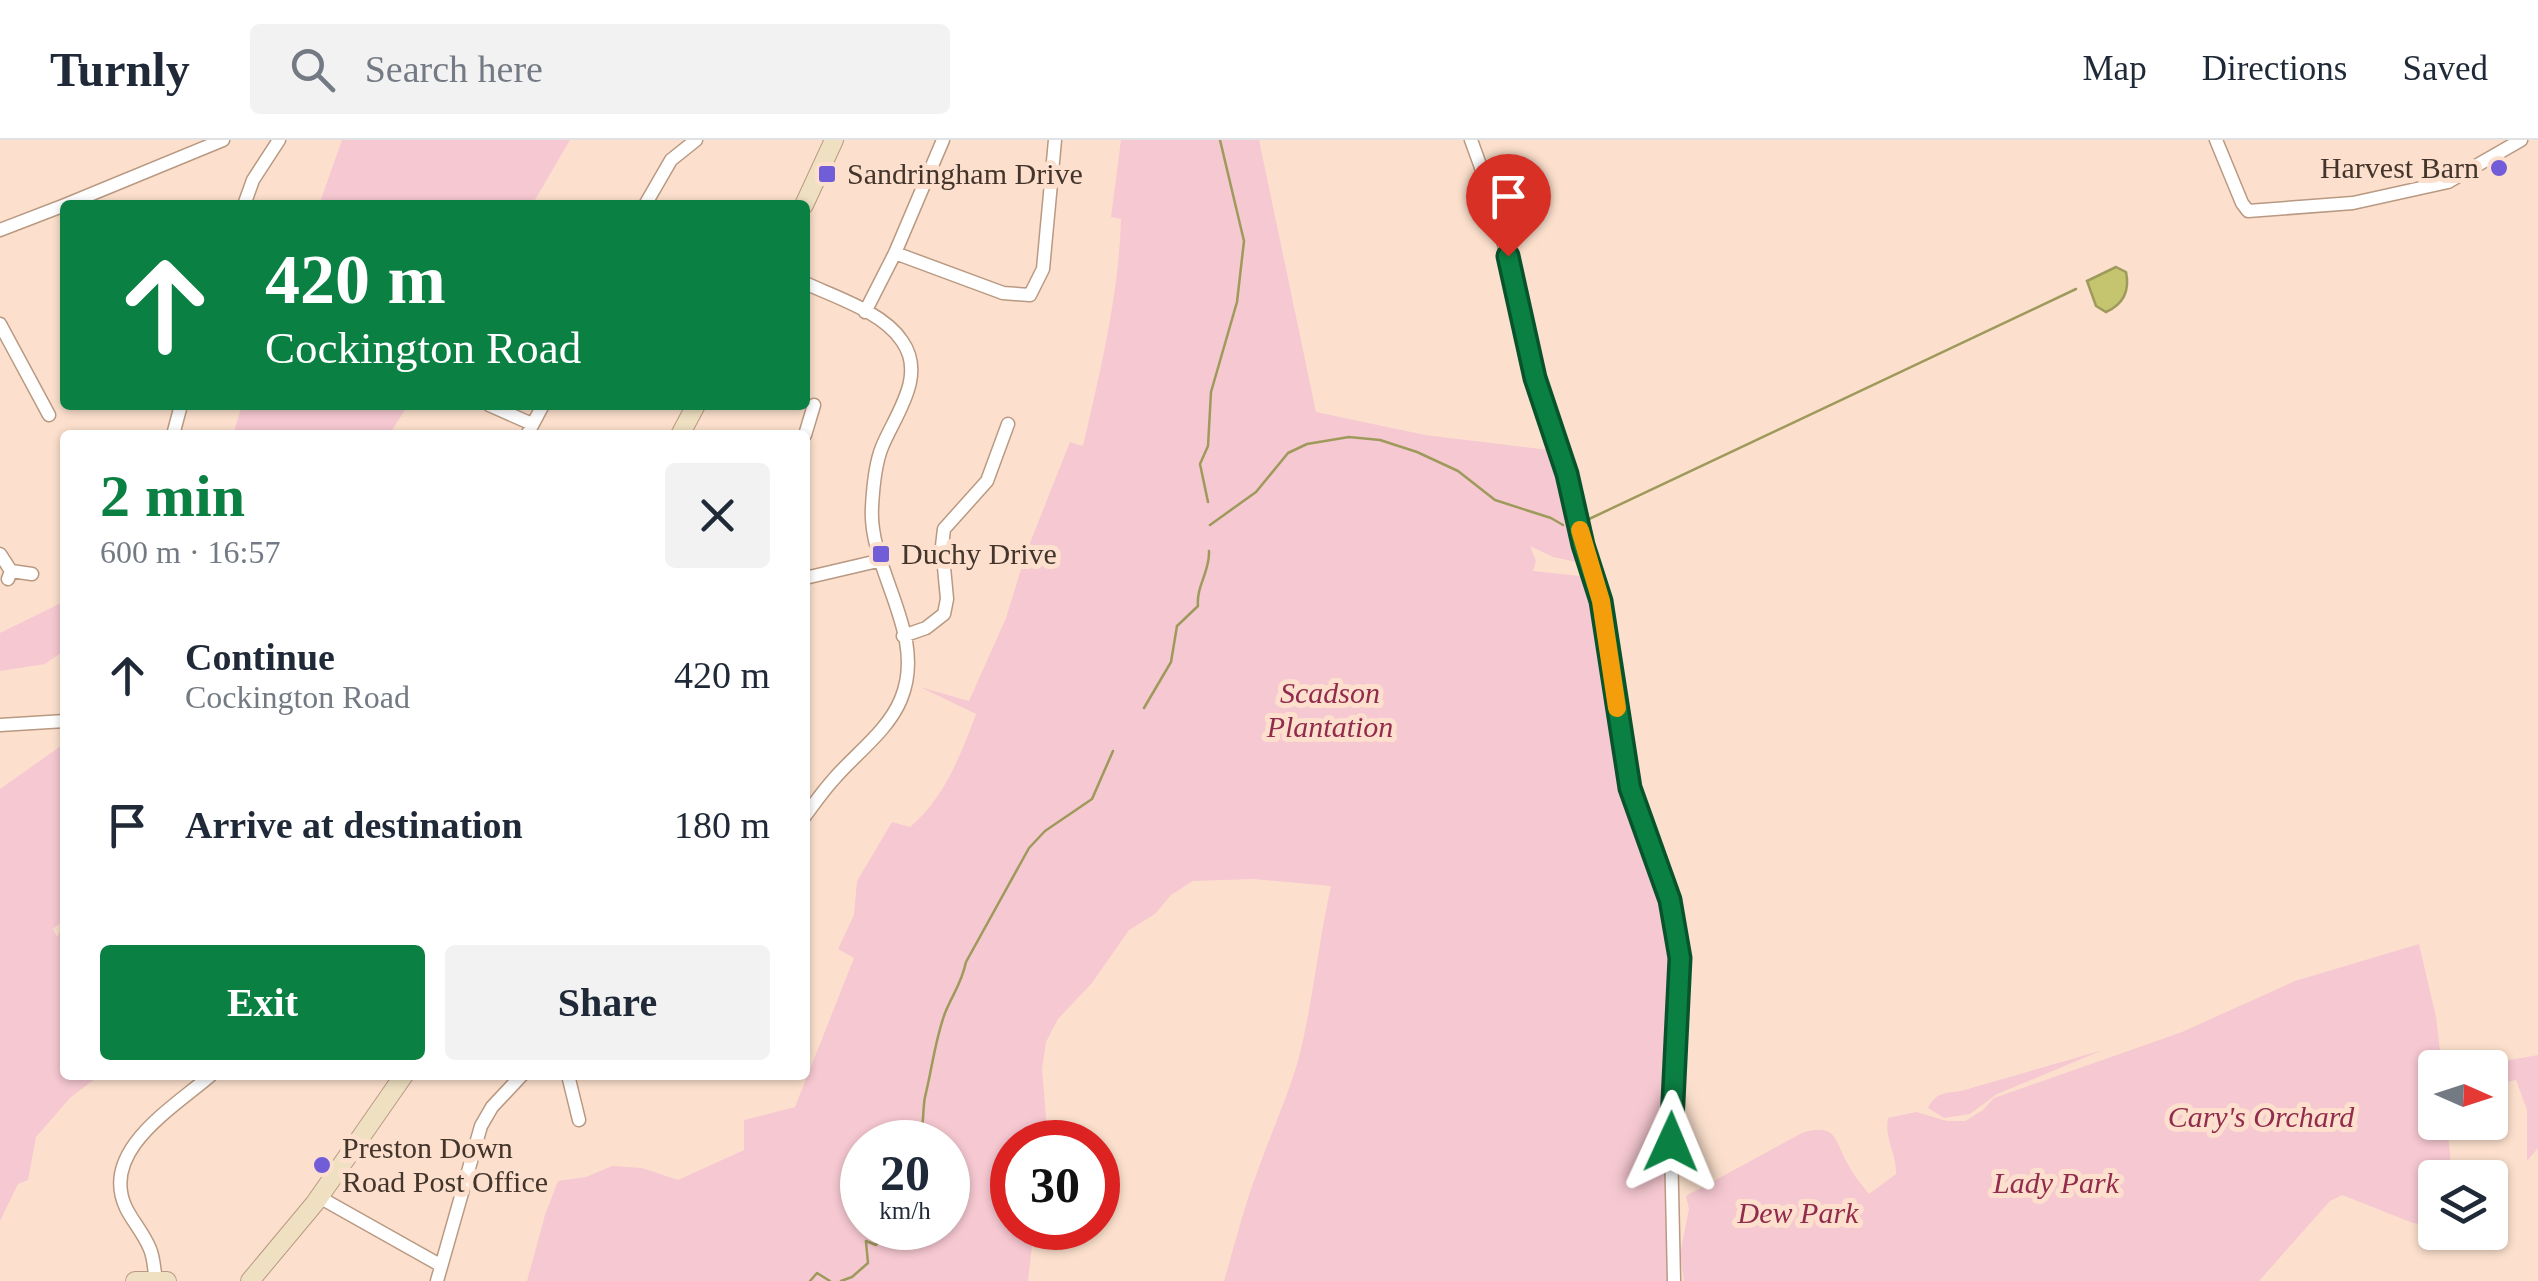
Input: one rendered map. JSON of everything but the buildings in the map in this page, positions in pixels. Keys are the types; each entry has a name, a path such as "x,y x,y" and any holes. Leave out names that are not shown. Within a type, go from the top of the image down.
{"street":[{"path":"80,200 223,140"},
{"path":"246,200 253,180 278,140"},
{"path":"648,200 671,160 696,140"},
{"path":"806,200 832,140"},
{"path":"865,312 943,140"},
{"path":"895,252 1003,293 1030,295 1043,268 1056,140"},
{"path":"1471,140 1496,206 1535,378 1567,474 1601,601 1630,788 1665,881 1680,958 1672,1127 1674,1281"},
{"path":"2216,140 2248,211 2353,203 2448,182 2520,140"},
{"path":"1,227 60,207"},
{"path":"810,284 865,312 902,340 911,362 905,402 880,450 872,526 898,610 908,665 900,701 890,718 810,809"},
{"path":"0,324 48,416"},
{"path":"806,430 814,404"},
{"path":"496,410 530,430"},
{"path":"903,636 926,628 944,614 944,529 987,481 1008,424"},
{"path":"0,554 10,575 32,574"},
{"path":"810,577 882,560"},
{"path":"0,724 60,721"},
{"path":"135,1281 162,1280 120,1191 119,1174 127,1151 205,1080"},
{"path":"260,1279 401,1080"},
{"path":"437,1281 481,1126 492,1107 517,1080"},
{"path":"569,1080 580,1120"},
{"path":"319,1197 440,1266"}],"green space":[{"path":"342,140 570,140 535,200 321,200"},
{"name":"Scadson Plantation","path":"1121,140 1259,140 1316,412 1425,435 1549,450 1581,563 1553,557 1530,546 1536,561 1533,571 1589,577 1620,769 1665,898 1671,929 1675,970 1668,1103 1667,1281 1224,1281 1248,1197 1298,1061 1331,886 1253,879 1193,881 1171,895 1155,914 1129,930 1092,983 1058,1019 1046,1042 1042,1069 1046,1120 990,1120 990,1250 1032,1250 1028,1281 527,1281 558,1181 586,1177 612,1166 642,1168 678,1180 744,1150 744,1120 795,1107 806,1080 810,1080 810,1069 854,958 838,949 854,915 857,881 892,822 910,827 933,803 976,714 920,687 969,701 1006,618 1026,553 1070,442 1083,446 1117,276 1121,219 1111,217"},
{"path":"240,410 405,410 392,430 234,430"},
{"path":"60,603 60,654 45,664 0,671 0,633"},
{"path":"60,747 60,923 53,929 57,937 60,931 60,1080 93,1080 71,1097 36,1137 28,1180 18,1184 0,1221 0,789"},
{"path":"2419,944 2440,1050 2418,1050 2418,1140 2449,1140 2450,1160 2418,1160 2418,1224 2342,1195 2330,1201 2259,1281 1684,1281 1680,1254 1689,1209 1686,1196 1802,1133 1829,1132 1869,1194 1896,1174 1888,1118 1916,1112 1947,1121 1965,1121 1994,1098 2182,1032 2295,981"},
{"path":"2103,1050 1997,1094 1970,1114 1944,1118 1928,1108 1942,1094"},
{"path":"2538,1055 2538,1148 2527,1161 2527,1110 2516,1080 2508,1082 2508,1060"}],"shaded area":[{"path":"2116,267 2126,272 2126,291 2121,301 2106,312 2096,306 2087,281"}],"waterway":[{"path":"1208,502 1200,464 1208,446 1211,392 1237,302 1244,241 1220,140"},
{"path":"1587,520 2076,289"},
{"path":"1210,525 1256,492 1288,453 1307,444 1349,437 1380,440 1417,452 1458,471 1495,500 1563,525"},
{"path":"1144,708 1171,662 1177,626 1198,606 1209,551"},
{"path":"923,1120 939,1034 966,962 1029,848 1045,831 1092,799 1113,751"},
{"path":"841,1281 868,1263 867,1250"},
{"path":"810,1281 817,1273 830,1281"}],"slow traffic":[{"path":"1580,530 1601,601 1617,708"}],"place":[{"name":"Harvest Barn","path":"2499,168"},
{"name":"Sandringham Drive","path":"827,174"},
{"name":"Duchy Drive","path":"881,554"},
{"name":"Preston Down Road Post Office","path":"322,1165"}],"route":[{"path":"1508,256 1535,378 1567,474 1601,601 1630,788 1670,900 1680,958 1671,1142"}],"park label":[{"name":"Cary's Orchard","path":"2261,1117"},
{"name":"Lady Park","path":"2056,1183"},
{"name":"Dew Park","path":"1798,1213"}]}
